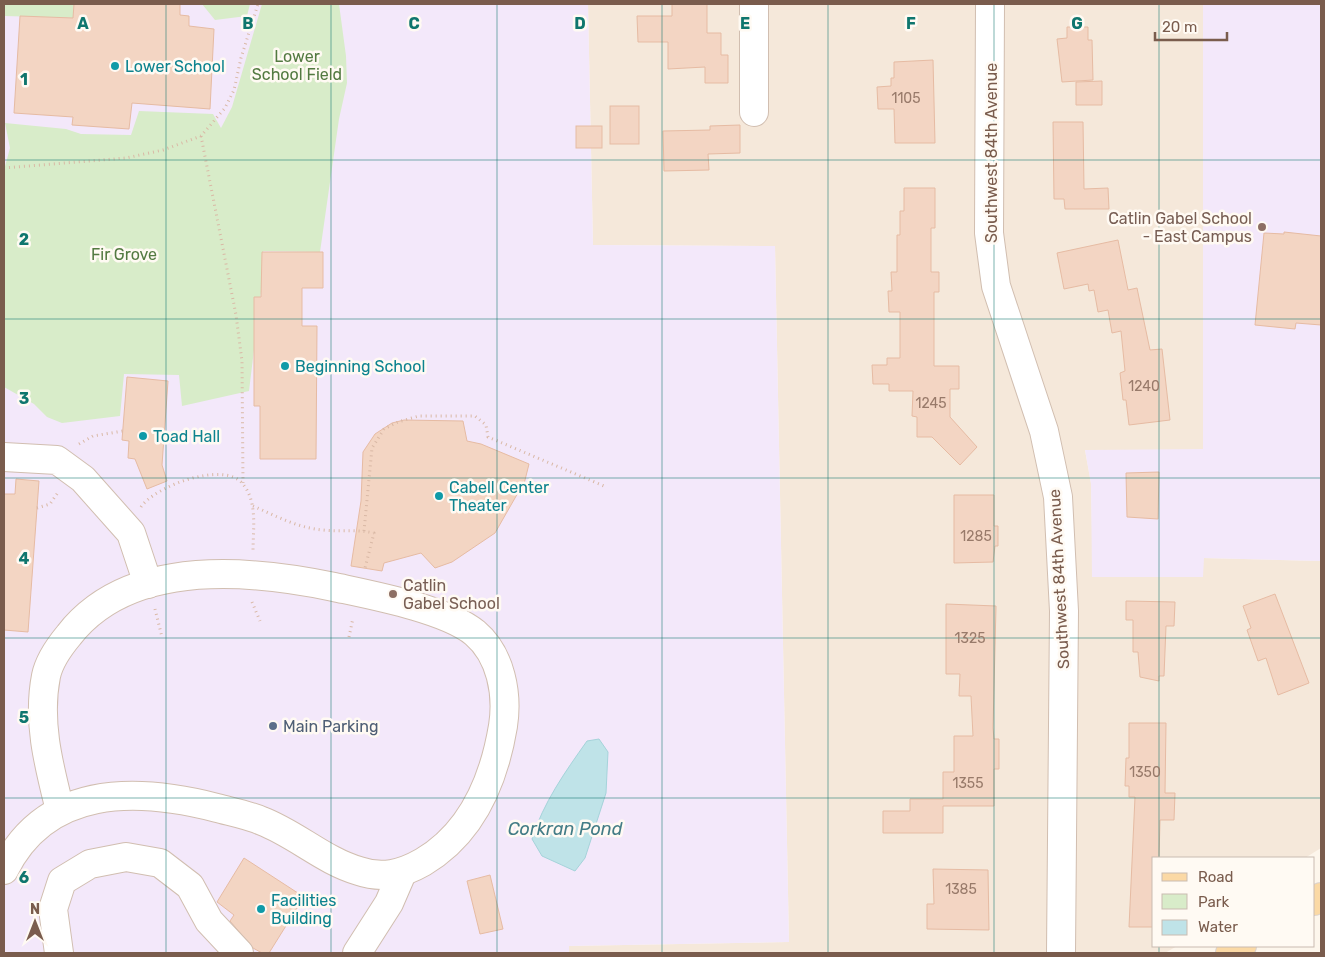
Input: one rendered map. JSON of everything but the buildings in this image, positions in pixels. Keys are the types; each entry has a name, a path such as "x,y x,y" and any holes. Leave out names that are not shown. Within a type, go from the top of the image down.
{"street":[{"path":"754,4 754,112"},
{"name":"Southwest 84th Avenue","path":"990,4 989,233 996,286 1044,431 1058,497 1064,611 1061,953"},
{"path":"4,457 57,460 83,479 130,533 148,584"},
{"path":"4,870 15,848 42,822 60,810 116,795 147,796 188,801 262,820 358,871 383,875 402,873 438,852 455,837 476,808 488,783 504,722 502,680 496,660 476,633 450,618 359,592 290,577 232,573 183,577 129,589 99,605 80,620 58,649 46,673 42,730 60,810"},
{"path":"59,953 53,909 62,881 90,864 126,857 160,862 190,886 209,921 239,953"},
{"path":"357,953 389,903 402,873"}],"path":[{"path":"4,168 126,158 163,150 201,136 225,108 234,90 241,58 258,4"},
{"path":"201,136 236,315 242,361 243,483 253,506 251,600 260,621"},
{"path":"364,531 372,448 384,429 398,422 418,416 475,416 486,424 488,438 604,486"},
{"path":"66,465 70,452 82,442 93,436 123,431"},
{"path":"130,533 135,515 144,502 157,491 189,479 209,475 231,475 243,483"},
{"path":"253,506 297,525 323,530 374,533 366,567"}],"shaded area":[{"name":"Catlin Gabel School","path":"4,4 588,4 593,245 775,246 789,942 569,946 569,953 4,953"},
{"path":"588,4 1203,4 1203,450 1085,450 1091,483 1093,577 1203,577 1203,558 1321,561 1321,848 1307,857 1152,857 1152,947 1175,947 1165,953 569,953 569,946 789,942 775,246 593,245"},
{"name":"Catlin Gabel School - East Campus","path":"1203,4 1321,4 1321,561 1204,558 1203,577 1092,577 1091,484 1085,450 1203,449"}],"green space":[{"path":"4,4 74,4 73,18 5,16"},
{"path":"202,4 250,4 247,16 215,20"},
{"name":"Fir Grove","path":"262,4 339,4 346,56 347,83 339,119 320,252 263,251 272,268 261,292 249,391 182,406 179,375 124,374 120,416 62,423 47,417 34,404 4,387 4,170 10,148 5,123 66,129 81,134 131,135 139,111 213,114 221,128 232,107"}],"water":[{"name":"Corkran Pond","path":"599,739 608,752 606,793 585,858 575,871 542,856 532,839 548,800 571,764 587,741"}],"place":[{"name":"Lower School","path":"115,66"},
{"name":"Catlin Gabel School - East Campus","path":"1262,227"},
{"name":"Beginning School","path":"285,366"},
{"name":"Toad Hall","path":"143,436"},
{"name":"Cabell Center Theater","path":"439,496"},
{"name":"Catlin Gabel School","path":"393,594"},
{"name":"Main Parking","path":"273,726"},
{"name":"Facilities Building","path":"261,909"}],"park label":[{"name":"Lower School Field","path":"297,65"}]}
